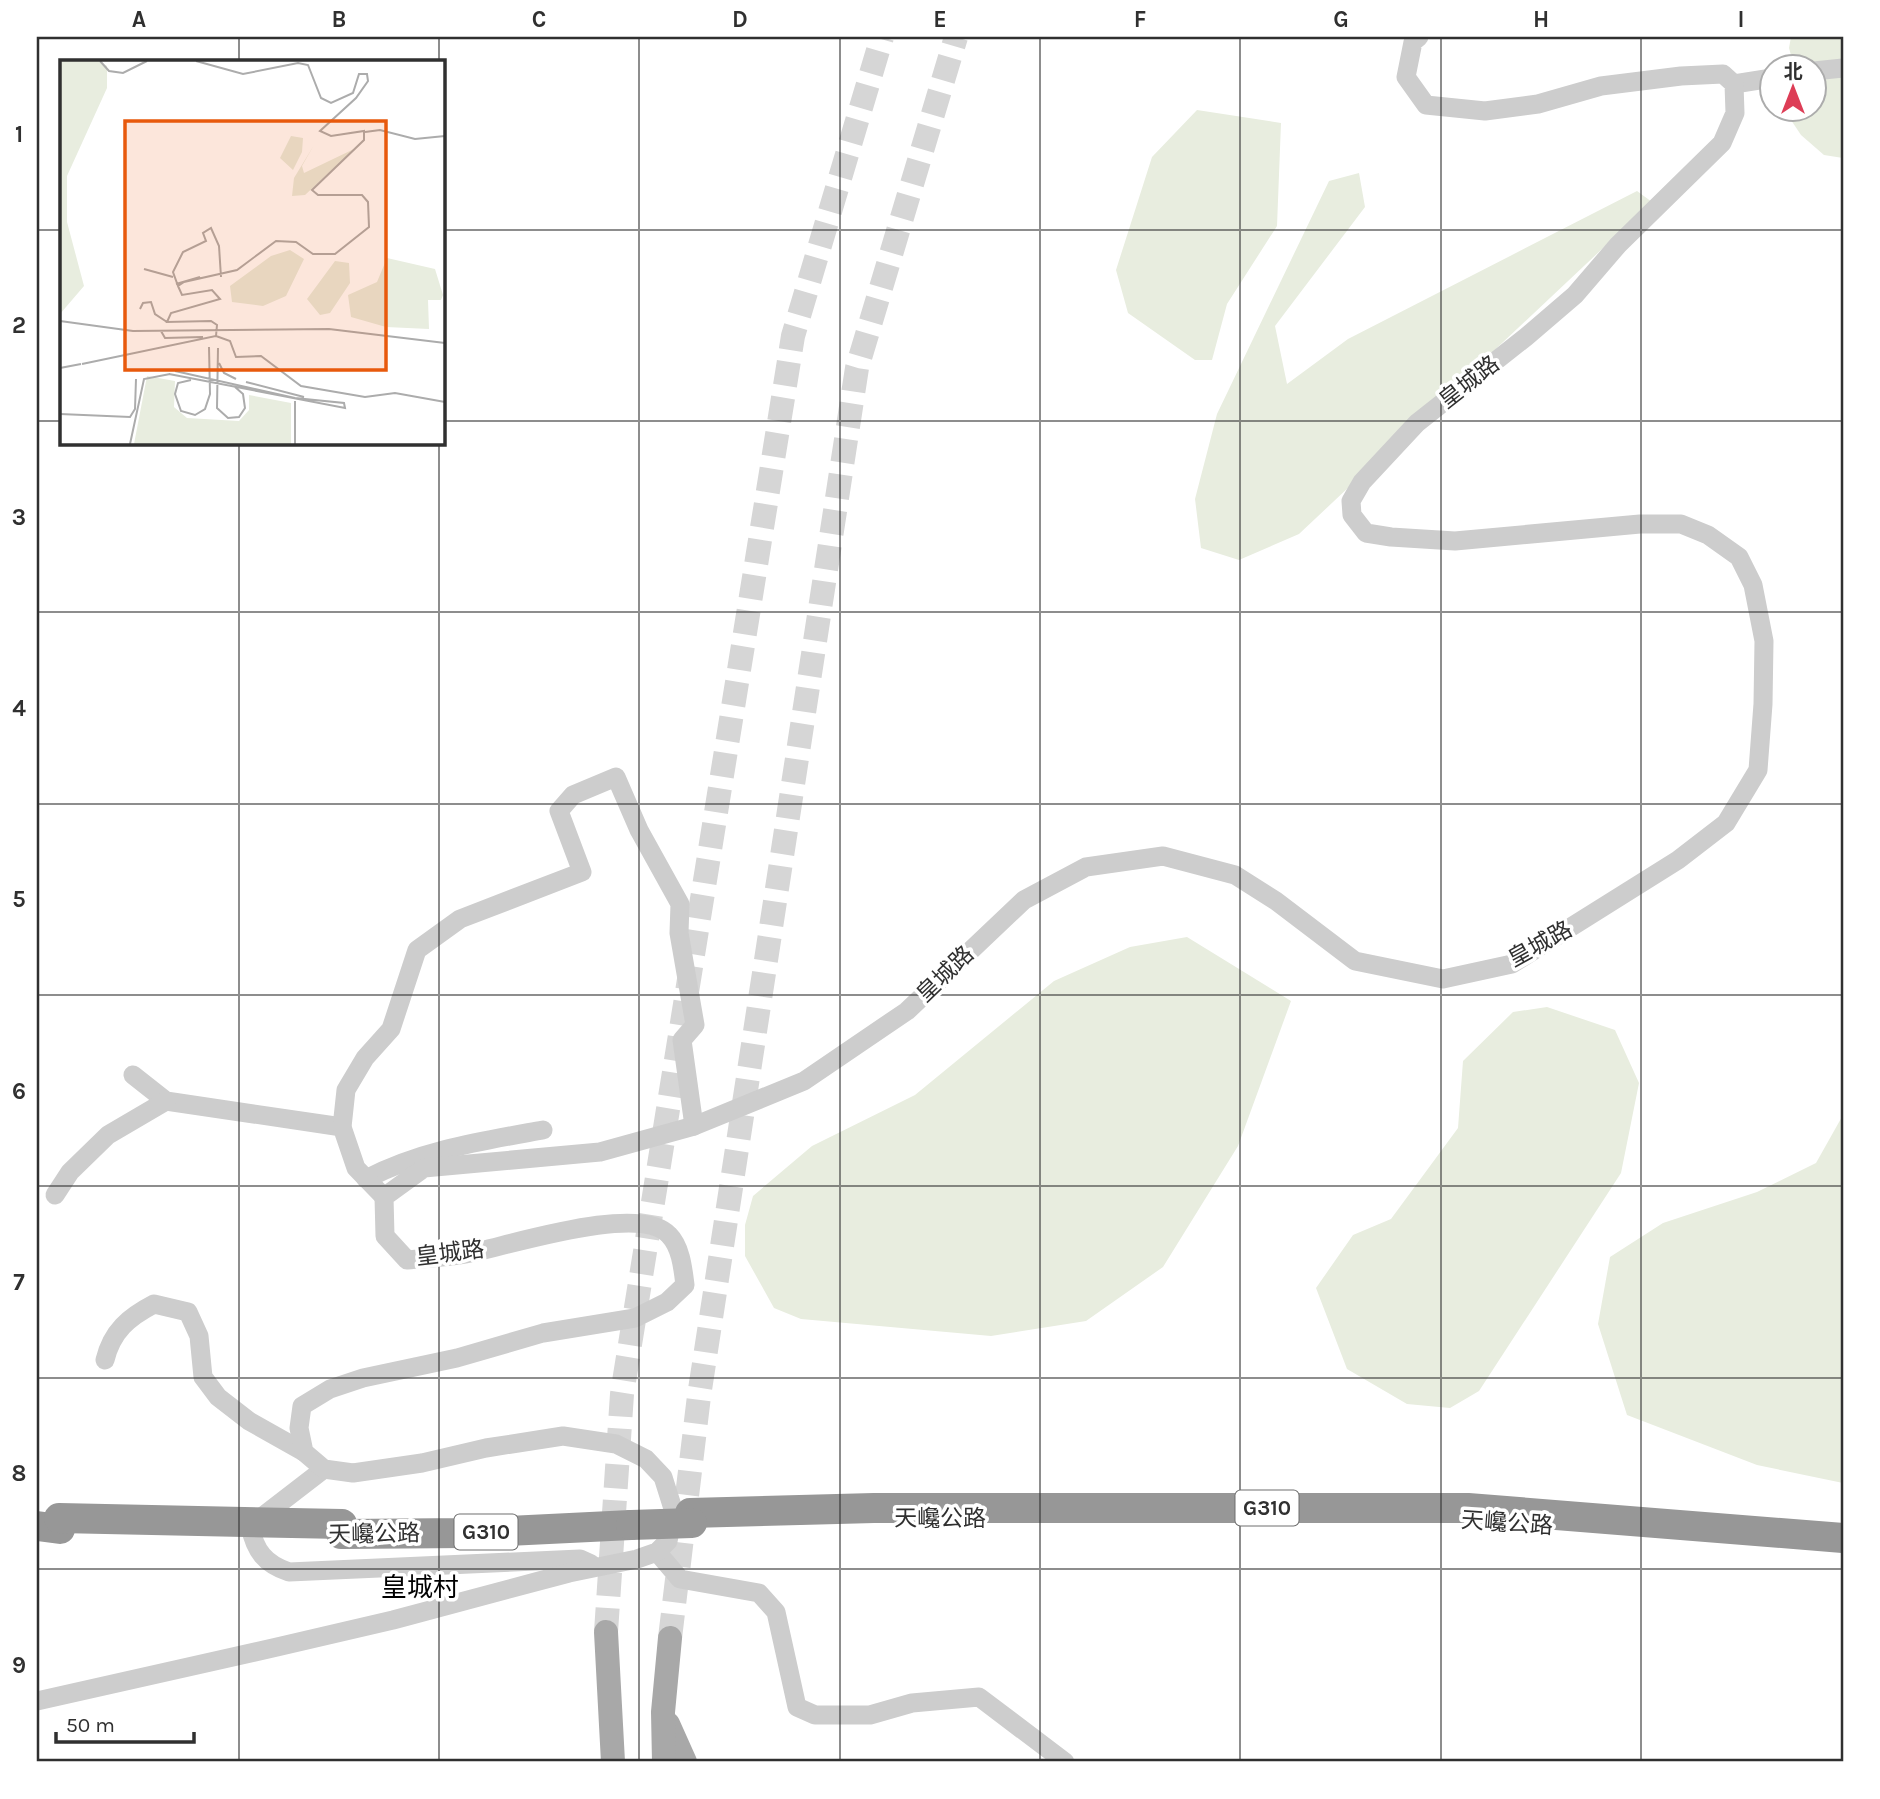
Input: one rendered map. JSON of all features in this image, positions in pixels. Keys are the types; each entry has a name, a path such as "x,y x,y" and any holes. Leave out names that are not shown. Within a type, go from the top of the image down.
{"highway":[{"name":"天巉公路","path":"48,1522 201,1534 466,1523 691,1518 874,1508 1468,1508 1843,1538"},
{"name":"天巉公路","path":"691,1518 1468,1518 1843,1552"}],"main road":[{"path":"606,1632 613,1762"},
{"path":"664,1762 663,1712 670,1638"},
{"path":"663,1712 685,1762"}],"street":[{"path":"1419,37 1413,42 1406,77 1426,106 1485,111 1538,104 1601,86 1681,76 1723,74 1734,84 1758,80"},
{"name":"皇城路","path":"304,1452 299,1428 302,1406 330,1389 363,1378 457,1358 543,1333 635,1318 667,1302 685,1285 681,1260 670,1235 658,1227 625,1223 594,1225 465,1254 407,1260 385,1236 384,1197 424,1168 600,1152 694,1126 804,1081 907,1011 1024,900 1086,867 1163,856 1235,875 1276,901 1354,961 1443,979 1512,964 1668,866 1726,823 1758,770 1763,704 1764,641 1754,585 1739,557 1708,535 1681,524 1640,524 1455,541 1391,537 1366,533 1352,515 1351,501 1362,482 1417,424 1575,295 1618,245 1722,142 1735,113 1734,84"},
{"path":"384,1197 356,1168 342,1126 346,1090 365,1058 391,1029 417,950 460,919 582,872 559,811 573,795 616,777 639,830 680,904 679,933 695,1025 682,1040 694,1126"},
{"path":"133,1075 166,1101 342,1126"},
{"path":"55,1195 70,1172 108,1135 166,1101"},
{"path":"366,1179 398,1163 470,1143 543,1130"},
{"path":"37,1701 393,1620 637,1559 657,1552 668,1541 674,1512 663,1477 646,1459 616,1444 563,1436 353,1474 324,1469 304,1452 248,1421 218,1397 203,1377 199,1336 188,1312 154,1304 130,1317 108,1346 105,1360"},
{"path":"324,1469 250,1527 253,1542 261,1556 274,1567 289,1572 580,1559 598,1567"},
{"path":"657,1552 680,1578 759,1593 776,1612 797,1707 816,1715 870,1715 912,1703 979,1697 1065,1762"}],"shaded area":[{"path":"1791,37 1843,37 1843,158 1824,155 1801,135 1792,122 1828,122 1828,52 1790,52"},
{"path":"1197,110 1281,123 1277,226 1227,304 1212,360 1195,360 1128,313 1116,270 1152,157"},
{"path":"1359,173 1365,207 1275,326 1287,384 1348,339 1637,191 1652,202 1299,534 1239,560 1201,548 1195,499 1217,414 1329,181"},
{"path":"1187,937 1291,1001 1238,1146 1163,1267 1086,1321 991,1336 801,1319 774,1308 745,1256 745,1225 753,1196 812,1146 915,1095 1054,981 1130,947"},
{"path":"1547,1007 1615,1030 1639,1083 1621,1173 1479,1391 1450,1408 1407,1404 1347,1369 1316,1288 1353,1235 1391,1219 1458,1128 1463,1061 1513,1012"},
{"path":"1843,1115 1843,1483 1757,1465 1627,1415 1598,1324 1610,1257 1663,1223 1757,1192 1816,1163"}],"tunnel":[{"path":"606,1632 622,1394 793,336 882,37"},
{"path":"670,1638 699,1396 857,368 956,37"}],"district":[{"name":"皇城村","path":"420,1587"}]}
